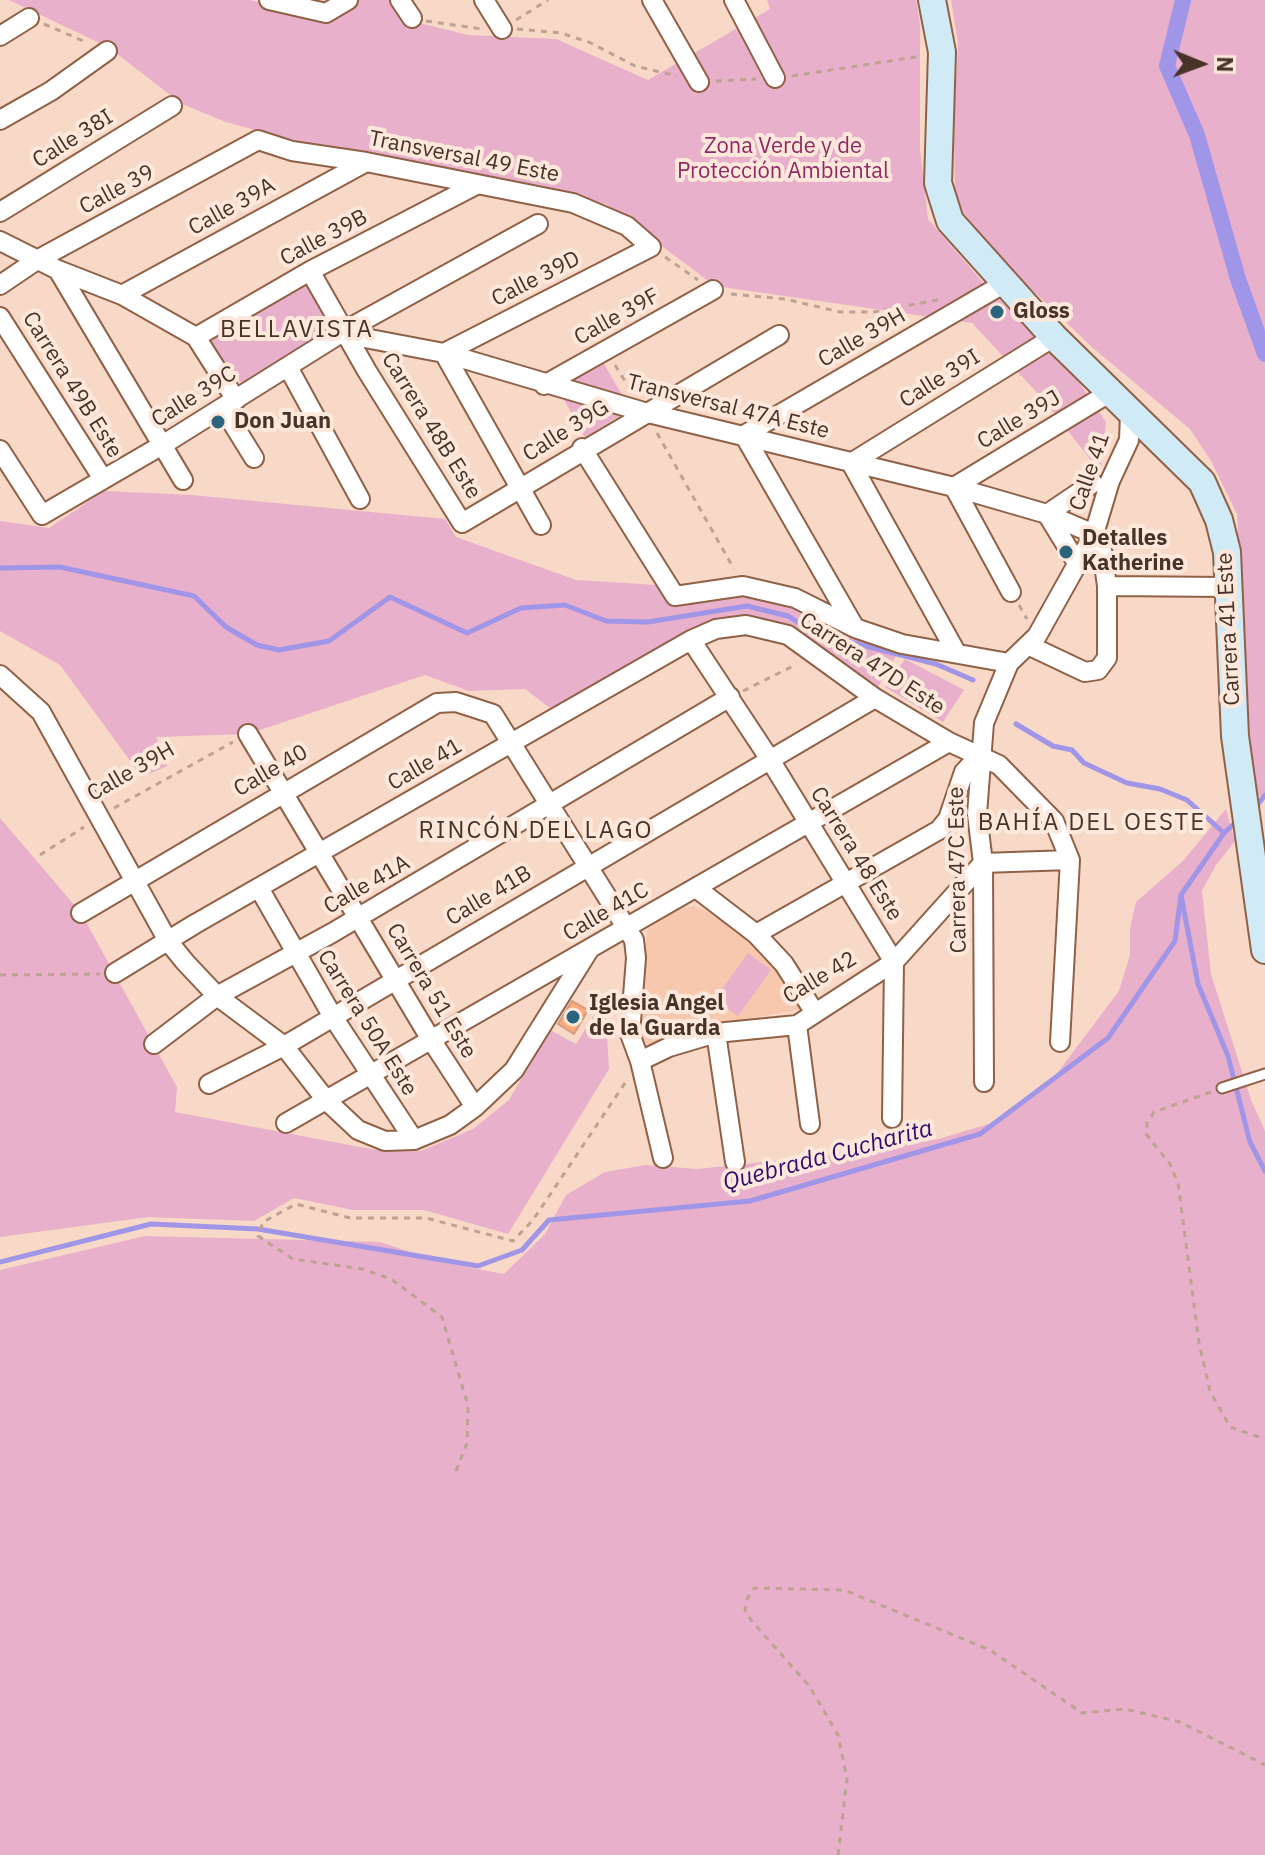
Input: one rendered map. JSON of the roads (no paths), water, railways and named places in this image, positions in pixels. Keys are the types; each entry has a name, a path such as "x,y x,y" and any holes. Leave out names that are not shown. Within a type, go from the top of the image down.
{"street":[{"path":"269,0 322,7 348,0"},
{"path":"400,0 412,18"},
{"path":"484,0 502,29"},
{"path":"652,0 699,82"},
{"path":"734,0 775,78"},
{"name":"Carrera 41 Este","path":"932,0 942,52 938,183 950,221 1054,337 1204,485 1219,520 1227,552 1235,736 1244,797 1253,831 1265,950"},
{"path":"0,36 29,18"},
{"path":"0,120 51,91 107,51"},
{"name":"Calle 38I","path":"0,212 172,106"},
{"name":"Transversal 49 Este","path":"258,140 292,151 366,162 573,203 627,226 651,247"},
{"name":"Calle 39","path":"0,285 37,260 258,140"},
{"name":"Calle 39A","path":"122,295 366,162"},
{"name":"Calle 39B","path":"196,337 310,271 476,185"},
{"name":"Calle 39C","path":"0,450 42,515 288,367 538,224"},
{"path":"0,241 58,270 122,295 196,337 254,458"},
{"name":"Calle 39D","path":"444,353 651,247"},
{"path":"58,270 183,480"},
{"name":"Carrera 48B Este","path":"310,271 367,371 462,523"},
{"name":"Calle 39H","path":"744,435 1005,283"},
{"name":"Calle 39F","path":"544,385 713,290"},
{"name":"Carrera 49B Este","path":"0,317 103,479"},
{"name":"Transversal 47A Este","path":"347,333 444,353 644,412 954,487 1047,514 1094,534"},
{"name":"Calle 39G","path":"462,523 582,448 779,335"},
{"name":"Calle 39I","path":"851,463 1054,337"},
{"path":"444,353 541,525"},
{"path":"288,367 360,499"},
{"name":"Calle 39J","path":"954,487 1109,393"},
{"name":"Calle 41","path":"1009,663 1033,641 1094,534 1110,481 1129,440 1130,414"},
{"name":"Carrera 47D Este","path":"744,435 855,628"},
{"path":"582,448 675,596 743,586 795,598 855,628 902,644 1009,663"},
{"path":"851,463 956,652"},
{"path":"1077,563 1047,514 1093,483"},
{"path":"954,487 1011,592"},
{"path":"1033,641 1085,672 1098,670 1107,658 1107,586 1102,550 1094,534"},
{"path":"1107,586 1227,587"},
{"name":"Calle 41","path":"115,973 691,640 716,629 746,625 768,629"},
{"name":"Carrera 47D Este","path":"768,629 788,635 875,698 949,742 981,754 999,765 1054,821 1070,860"},
{"name":"Carrera 48 Este","path":"691,640 769,758 894,962"},
{"name":"Carrera 47C Este","path":"984,1082 983,863 977,814 984,723 1009,663"},
{"path":"0,675 41,712 168,941 217,996 284,1046 326,1100 358,1130 385,1141 414,1140 450,1125 475,1107 514,1070 589,950"},
{"name":"Calle 41A","path":"154,1044 217,996 358,918 730,697"},
{"name":"Calle 41B","path":"209,1084 284,1046 875,698"},
{"name":"Calle 40","path":"81,913 134,878 437,703 456,702 493,714 512,743"},
{"name":"Carrera 51 Este","path":"248,734 318,854 475,1107"},
{"name":"Calle 41C","path":"286,1123 949,742"},
{"path":"512,743 628,927 636,958 630,1034 640,1061 663,1158"},
{"path":"756,934 939,830 948,819 964,772 981,754"},
{"path":"983,863 1070,860 1060,1042"},
{"name":"Calle 42","path":"640,1061 669,1047 716,1033 797,1025 894,962 983,863"},
{"name":"Carrera 50A Este","path":"259,888 333,1017 414,1140"},
{"path":"696,888 756,934 784,964 815,1013"},
{"path":"892,1118 894,962"},
{"path":"797,1025 810,1124"},
{"path":"716,1033 735,1162"}],"lane":[{"path":"1222,1088 1265,1074"}],"waterway":[{"path":"1183,0 1167,66 1197,135 1238,279 1265,354"},
{"path":"0,568 60,567 194,596 226,627 257,645 279,650 329,641 390,597 467,633 521,608 565,605 606,621 648,622 747,606 788,616 815,633 936,664 973,680"},
{"path":"1016,724 1053,746 1072,750 1084,763 1127,783 1160,789 1187,800 1224,833"},
{"path":"1255,808 1265,795"},
{"path":"1237,821 1224,833 1181,895 1198,984 1228,1056 1250,1142 1265,1171"},
{"name":"Quebrada Cucharita","path":"0,1262 151,1224 258,1229 478,1266 522,1250 549,1220 750,1201 980,1134 1108,1038 1175,941 1181,895"}],"place":[{"name":"Gloss","path":"997,312"},
{"name":"Don Juan","path":"218,422"},
{"name":"Detalles Katherine","path":"1066,552"},
{"name":"Iglesia Angel de la Guarda","path":"573,1017"}],"district":[{"name":"BELLAVISTA","path":"297,330"},
{"name":"BAHÍA DEL OESTE","path":"1092,823"},
{"name":"RINCÓN DEL LAGO","path":"536,831"}],"park label":[{"name":"Zona Verde y de Protección Ambiental","path":"783,160"}]}
